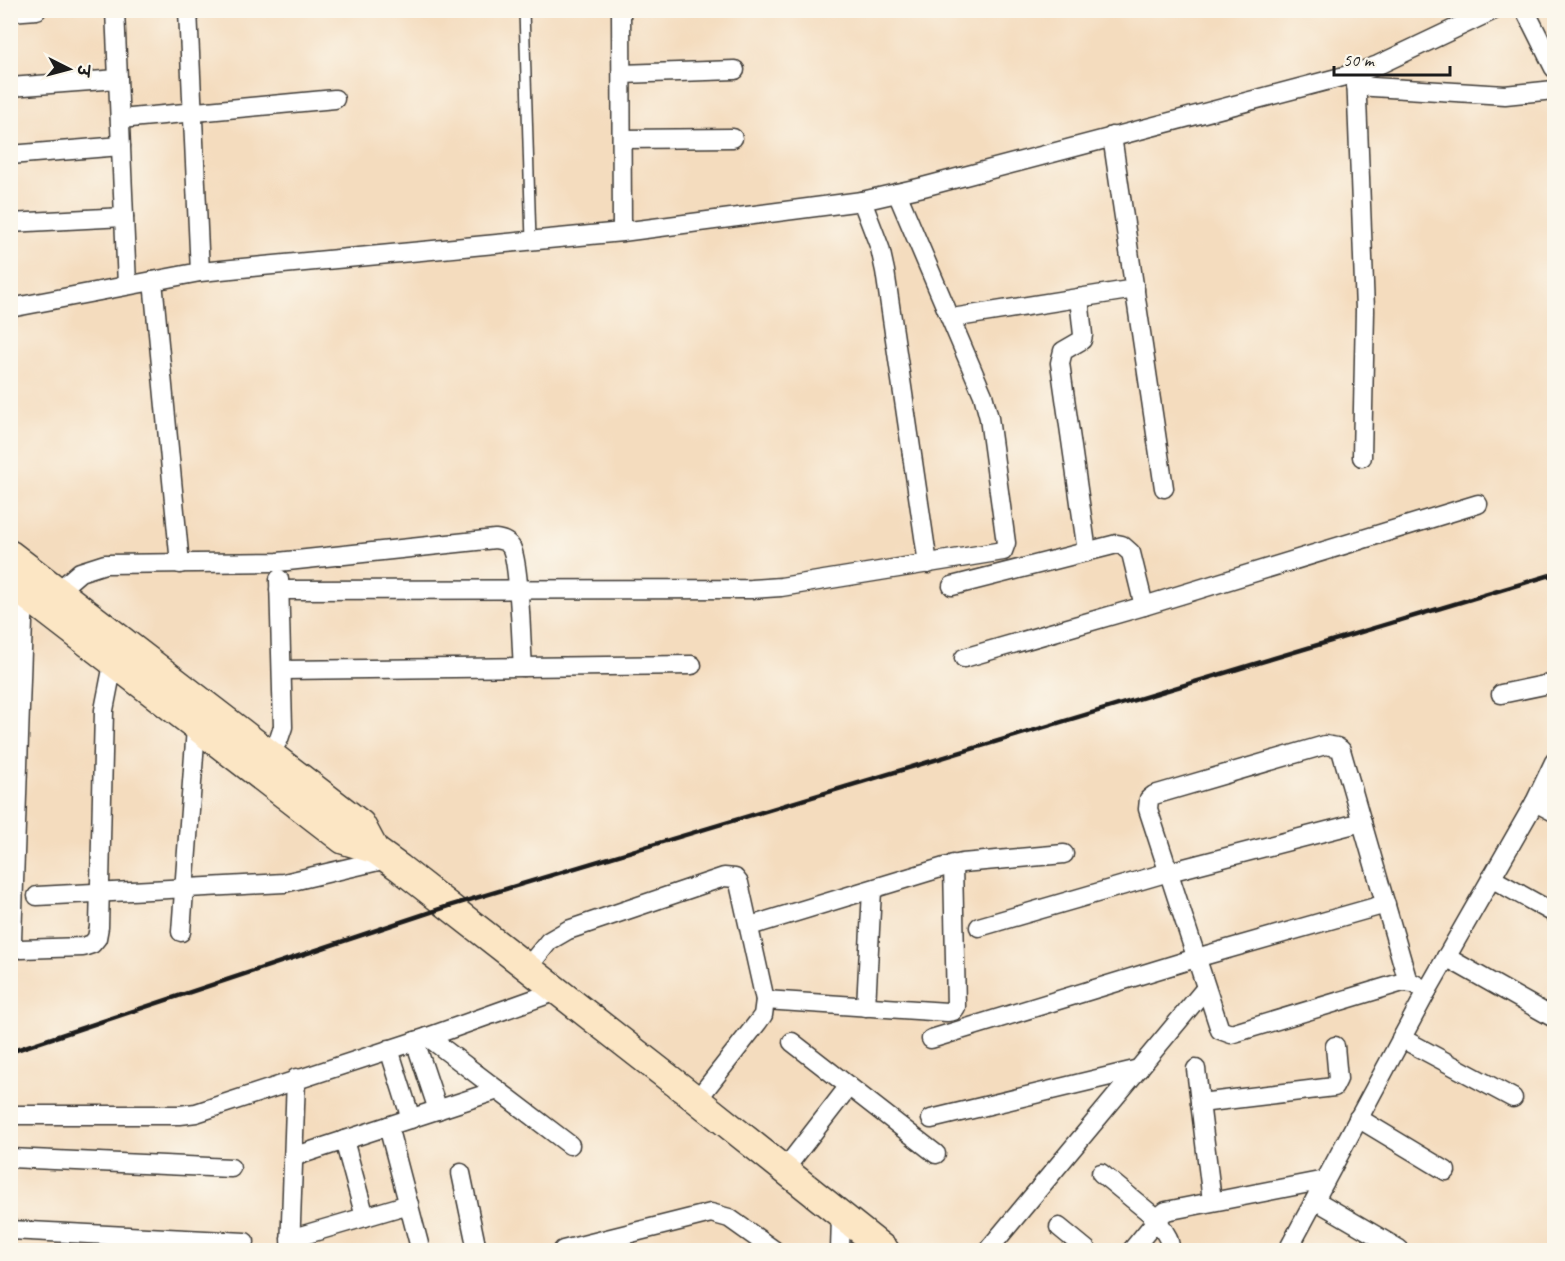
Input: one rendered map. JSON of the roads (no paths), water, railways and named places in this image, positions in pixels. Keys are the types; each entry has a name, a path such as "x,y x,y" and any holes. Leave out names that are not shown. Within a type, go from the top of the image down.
{"main road":[{"path":"10,554 33,585 70,627 113,664 343,840 381,854 412,877 697,1100 885,1251"},
{"path":"33,585 361,824 381,854"}],"street":[{"path":"10,12 37,10"},
{"path":"115,10 127,285"},
{"path":"188,10 200,272"},
{"path":"621,10 622,232"},
{"path":"1356,80 1378,65 1494,10"},
{"path":"1525,10 1554,68"},
{"path":"621,74 735,70"},
{"path":"10,87 118,79"},
{"path":"1356,80 1365,310 1362,457"},
{"path":"10,308 200,272 622,232 862,201 1112,136 1356,80 1504,95 1554,90"},
{"path":"120,119 194,114 335,99"},
{"path":"1112,136 1164,488"},
{"path":"622,139 733,138"},
{"path":"10,155 121,146"},
{"path":"279,590 751,589 781,587 1003,551 1006,543 983,395 897,193"},
{"path":"862,201 880,248 885,271 928,564"},
{"path":"10,223 124,216"},
{"path":"153,281 180,564"},
{"path":"952,318 1135,289"},
{"path":"1079,298 1082,340 1063,351 1060,363 1088,552"},
{"path":"964,657 1144,606 1478,504"},
{"path":"113,664 104,710 97,938 92,944 83,947 28,950 15,947 12,940 12,895 33,585 105,564 278,562 495,539 510,544 513,552 523,667"},
{"path":"952,586 1117,544 1127,548 1131,553 1144,606"},
{"path":"269,755 284,727 278,562"},
{"path":"283,670 692,665"},
{"path":"1502,694 1554,683"},
{"path":"181,932 196,728"},
{"path":"1408,982 1341,750 1337,747 1325,745 1154,795 1149,799 1148,809 1220,1030 1231,1034 1408,982 1427,991"},
{"path":"1288,1251 1401,1038 1535,802 1554,762"},
{"path":"1535,802 1554,812"},
{"path":"978,927 1168,872 1362,822"},
{"path":"37,896 284,883 381,854"},
{"path":"750,926 953,864 1064,854"},
{"path":"765,1000 953,1011 956,1006 953,864"},
{"path":"528,967 549,941 568,930 724,877 735,878 739,883 750,926 765,1000 763,1015 697,1100"},
{"path":"1491,878 1554,913"},
{"path":"866,1007 872,890"},
{"path":"931,1039 1196,958 1386,904"},
{"path":"1446,957 1554,1018"},
{"path":"988,1251 1205,988"},
{"path":"10,1115 180,1115 196,1113 296,1078 422,1039 557,991"},
{"path":"1401,1038 1513,1098"},
{"path":"422,1039 498,1090 570,1145"},
{"path":"422,1039 438,1110"},
{"path":"792,1042 936,1154"},
{"path":"1200,1102 1334,1087 1338,1079 1335,1046"},
{"path":"389,1049 411,1119"},
{"path":"931,1119 1139,1069"},
{"path":"1196,1069 1212,1201"},
{"path":"296,1078 290,1245 365,1217 409,1204"},
{"path":"784,1170 849,1086"},
{"path":"293,1156 498,1090"},
{"path":"1358,1118 1446,1172"},
{"path":"388,1126 419,1244"},
{"path":"344,1140 365,1217"},
{"path":"10,1158 231,1168"},
{"path":"461,1173 477,1251"},
{"path":"1101,1173 1157,1219 1168,1238 1171,1251"},
{"path":"1132,1251 1166,1211 1325,1180"},
{"path":"1315,1200 1399,1249"},
{"path":"563,1251 711,1213 729,1218 768,1248"},
{"path":"840,1251 841,1216"},
{"path":"1059,1227 1087,1251"},
{"path":"10,1230 245,1242"}],"lane":[{"path":"524,10 531,241"}],"railway":[{"path":"10,1052 449,906 1554,574"}]}
